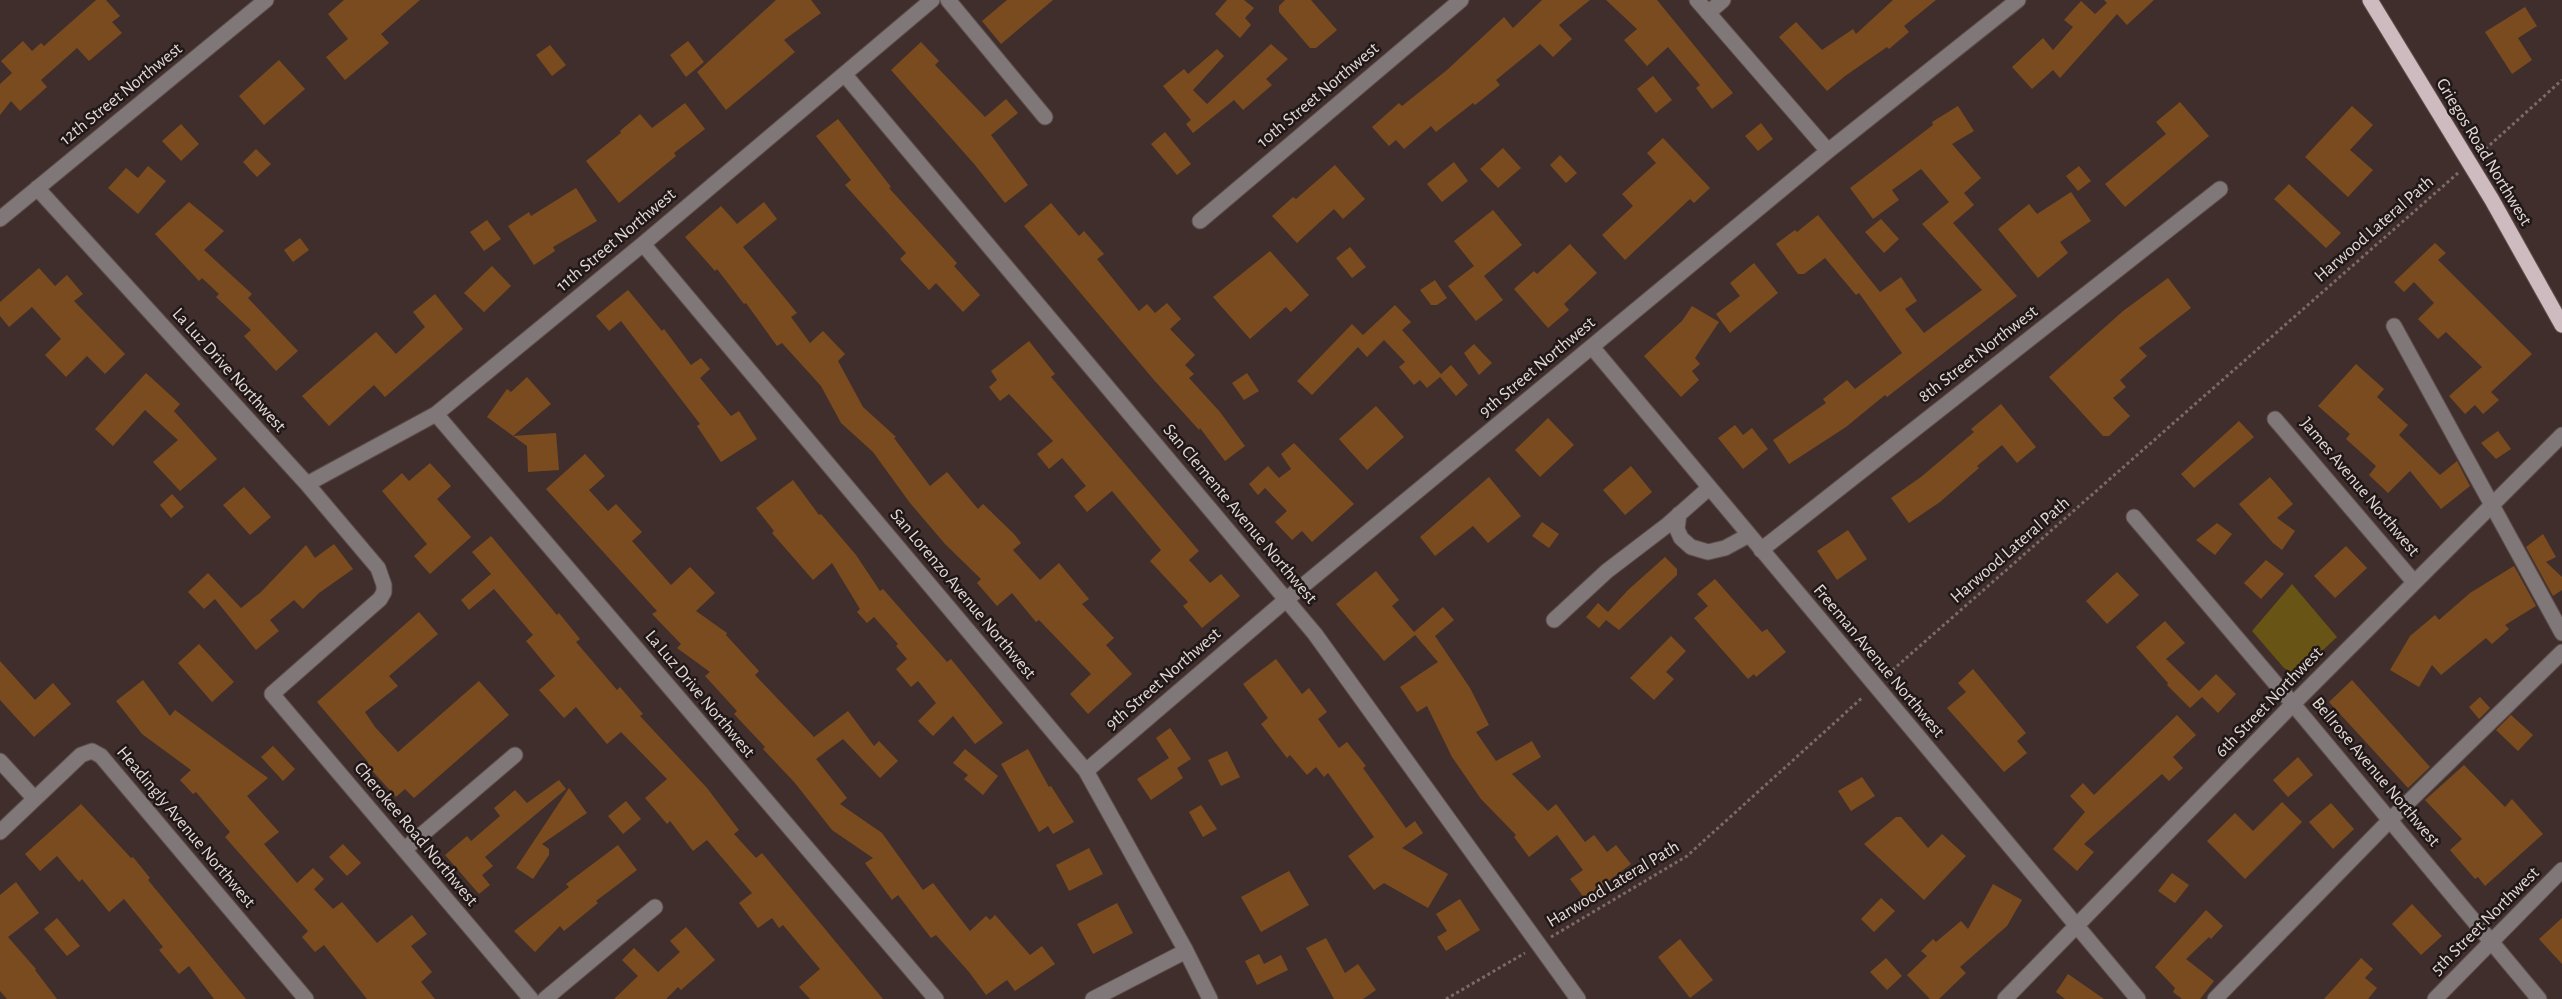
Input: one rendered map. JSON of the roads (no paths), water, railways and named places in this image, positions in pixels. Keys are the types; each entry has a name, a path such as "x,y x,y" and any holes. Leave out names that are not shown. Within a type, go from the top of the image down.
{"main road":[{"name":"Griegos Road Northwest","path":"2370,0 2469,163 2562,325"}],"street":[{"name":"12th Street Northwest","path":"0,219 266,0"},
{"name":"11th Street Northwest","path":"307,484 436,414 643,244 932,0"},
{"path":"948,0 1045,117"},
{"name":"10th Street Northwest","path":"1200,221 1461,0"},
{"path":"1697,0 1828,152"},
{"path":"1708,13 1723,0"},
{"name":"9th Street Northwest","path":"1086,771 1287,599 1828,152 2018,0"},
{"name":"San Clemente Avenue Northwest","path":"845,75 1316,634 1578,999"},
{"name":"La Luz Drive Northwest","path":"37,188 307,484 378,568 384,585 380,599 272,694"},
{"name":"8th Street Northwest","path":"1761,550 2220,189"},
{"name":"San Lorenzo Avenue Northwest","path":"643,244 1086,771 1186,951 1210,999"},
{"path":"2394,326 2562,633"},
{"name":"Freeman Avenue Northwest","path":"1592,347 2138,999"},
{"name":"La Luz Drive Northwest","path":"436,414 936,999"},
{"name":"James Avenue Northwest","path":"2275,419 2414,582"},
{"name":"6th Street Northwest","path":"2006,999 2293,704 2562,435"},
{"path":"1554,620 1607,571 1709,488"},
{"path":"1679,514 1677,529 1681,538 1691,547 1708,552 1725,548 1749,536"},
{"name":"Bellrose Avenue Northwest","path":"2134,517 2539,999"},
{"path":"2215,999 2390,820 2562,652"},
{"name":"Cherokee Road Northwest","path":"272,694 531,999"},
{"name":"Headingly Avenue Northwest","path":"34,798 81,755 92,751 101,756 306,999"},
{"path":"405,849 514,755"},
{"path":"0,761 34,798 0,832"},
{"name":"5th Street Northwest","path":"2435,999 2562,870"},
{"path":"545,999 656,907"},
{"path":"1093,999 1186,951"}]}
